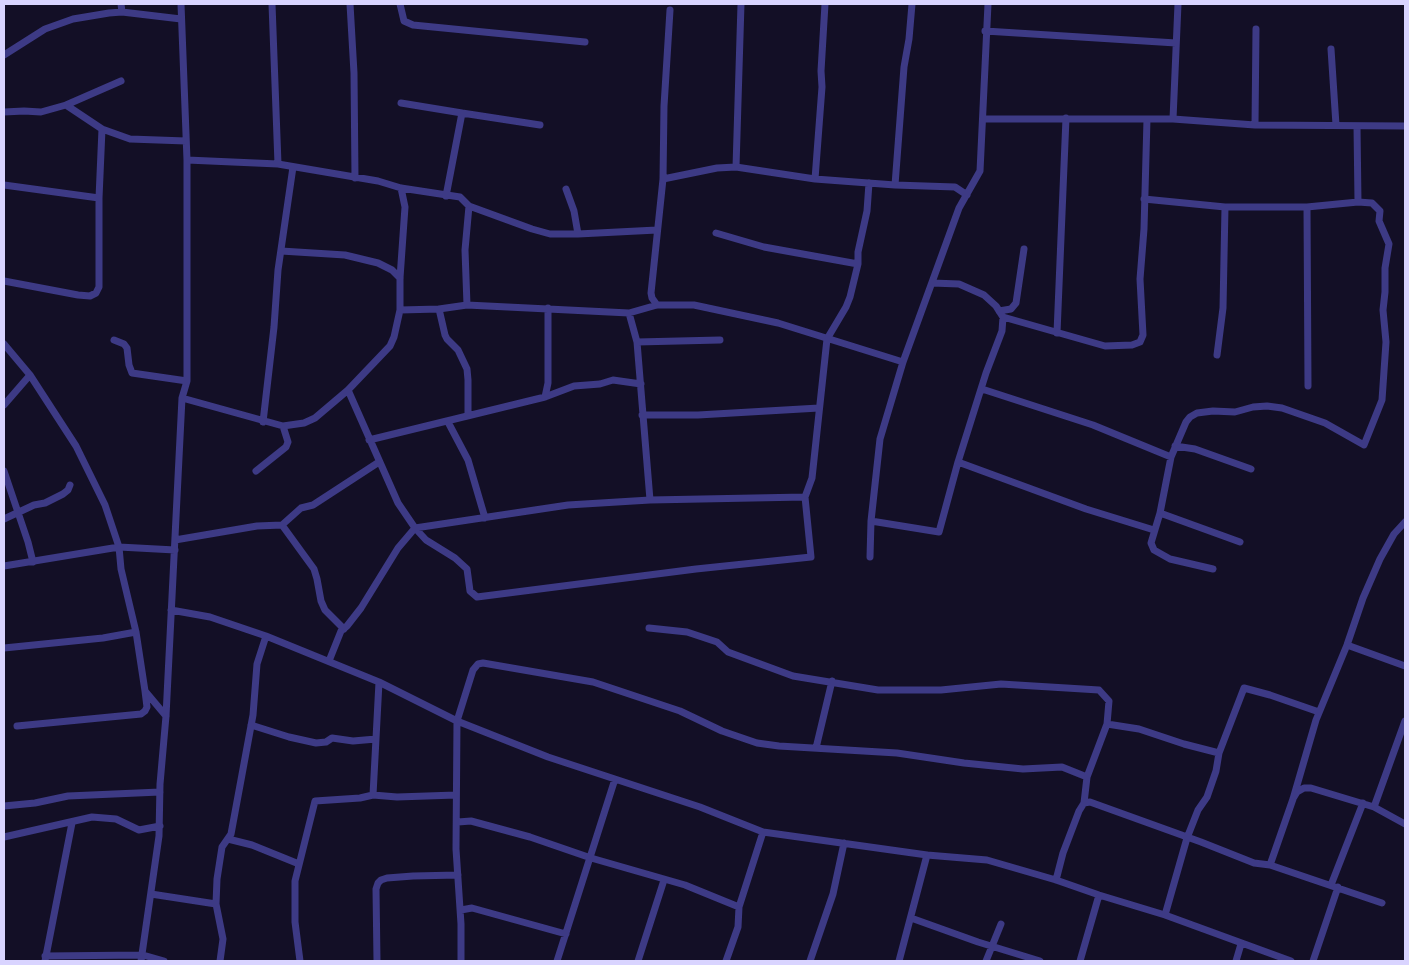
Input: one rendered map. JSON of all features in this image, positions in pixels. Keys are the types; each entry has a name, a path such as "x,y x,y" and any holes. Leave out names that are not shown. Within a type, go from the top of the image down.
{"street":[{"path":"121,4 122,12"},
{"path":"142,958 160,826 160,792 172,610 182,398 187,381 187,160 181,4"},
{"path":"272,4 278,164"},
{"path":"350,4 354,73 355,178"},
{"path":"400,4 404,21 413,25 585,42"},
{"path":"736,167 741,4"},
{"path":"814,179 822,87 825,4"},
{"path":"895,185 904,67 912,4"},
{"path":"870,557 871,521 880,439 903,362 959,208 980,171 985,31 988,4"},
{"path":"1173,119 1178,4"},
{"path":"654,306 651,293 663,179 664,106 670,10"},
{"path":"4,55 45,29 73,19 122,12 181,19"},
{"path":"1255,125 1256,29"},
{"path":"985,31 1176,43"},
{"path":"1331,49 1336,125"},
{"path":"4,112 41,112 66,105 121,80"},
{"path":"401,103 462,114 540,124"},
{"path":"66,105 102,128 130,139 186,141"},
{"path":"446,196 462,114"},
{"path":"1058,333 1066,118"},
{"path":"983,119 1173,119 1255,125 1405,126"},
{"path":"1001,314 1058,333 1106,346 1132,345 1143,339 1140,279 1144,229 1147,119"},
{"path":"1357,126 1358,202"},
{"path":"4,281 78,295 90,296 96,293 98,287 98,198 102,128"},
{"path":"187,160 278,164 401,188 460,197 469,206 550,234 657,230"},
{"path":"263,422 281,251 293,167"},
{"path":"663,179 717,168 736,167 814,179 955,187 967,195"},
{"path":"348,390 398,503 415,528 426,540 455,558 467,569 470,591 477,597 696,569 811,557 805,497 812,478 827,338 846,307 858,264 858,252 867,211 869,183"},
{"path":"4,185 98,198"},
{"path":"182,398 263,422 284,426 304,424 315,418 348,390 390,346 394,337 400,310 400,278 405,207 401,188"},
{"path":"566,189 574,211 578,234"},
{"path":"1144,199 1225,207 1307,207 1358,202 1372,203 1380,211 1380,221 1389,244 1385,268 1383,310 1386,342 1382,400 1364,445 1325,423 1282,408 1267,406 1253,407 1235,412 1213,411 1197,414 1190,417 1186,422 1171,457 1160,513 1151,543 1154,550 1170,559 1213,569"},
{"path":"467,305 465,250 469,206"},
{"path":"1217,355 1223,308 1225,207"},
{"path":"1307,207 1308,386"},
{"path":"716,233 764,247 858,264"},
{"path":"1001,314 1016,303 1024,249"},
{"path":"281,251 354,257 378,263 392,270 400,278"},
{"path":"871,521 939,532 958,462 1002,331 1001,314 996,306 984,295 959,284 932,282"},
{"path":"400,310 439,309 467,305 629,312 654,306 694,305 778,323 903,362"},
{"path":"545,397 548,383 548,308"},
{"path":"439,309 445,335 458,350 467,369 468,416"},
{"path":"629,312 637,342 650,500"},
{"path":"114,340 124,344 127,348 132,373 187,381"},
{"path":"637,342 720,340"},
{"path":"4,344 30,375 76,446 105,505 119,547 121,569 136,632 147,707 141,714 17,726"},
{"path":"4,405 30,375"},
{"path":"369,440 545,397 574,386 600,384 613,380 641,384"},
{"path":"982,390 1093,425 1171,457"},
{"path":"642,415 698,415 819,408"},
{"path":"448,422 468,460 485,518"},
{"path":"256,471 286,447 288,442 284,426"},
{"path":"1175,446 1195,449 1250,469"},
{"path":"175,540 257,526 282,525 301,508 313,505 379,462"},
{"path":"958,462 1086,509 1154,530"},
{"path":"4,471 33,562"},
{"path":"4,519 63,494 70,485"},
{"path":"329,662 341,632 361,608 398,548 415,528 568,505 650,500 805,497"},
{"path":"1160,513 1240,542"},
{"path":"1270,865 1319,712 1348,646 1363,598 1380,559 1394,534 1405,522"},
{"path":"282,525 314,569 318,579 321,601 325,610 344,629"},
{"path":"4,566 119,547 175,550"},
{"path":"172,610 210,617 266,636 380,682 457,721 548,758 700,807 763,832 928,855 987,860 1165,915 1291,961"},
{"path":"649,628 687,632 717,642 728,652 793,676 878,690 941,690 1001,684 1099,690 1109,702 1107,724 1087,776 1084,803 1066,844 1056,880"},
{"path":"4,648 103,638 136,632"},
{"path":"220,961 223,939 216,904 217,879 222,847 231,834 251,725 258,664 266,636"},
{"path":"1348,646 1405,666"},
{"path":"461,961 461,910 456,849 458,822 456,795 457,721 475,666 478,664 484,663 593,682 680,711 756,743 897,752 964,763 1023,769 1062,767 1087,776"},
{"path":"373,795 380,682"},
{"path":"816,748 832,682"},
{"path":"1165,915 1187,838 1195,816 1207,797 1216,771 1219,753 1244,688 1319,712"},
{"path":"145,690 166,716"},
{"path":"1374,806 1405,723"},
{"path":"1107,724 1139,729 1219,753"},
{"path":"251,725 316,743 326,742 332,738 353,741 376,740"},
{"path":"557,961 615,779"},
{"path":"1293,798 1297,792 1304,788 1311,788 1374,806 1405,824"},
{"path":"4,806 35,803 68,796 160,792"},
{"path":"300,961 295,922 294,891 315,801 360,798 373,795 397,797 456,795"},
{"path":"1084,803 1090,802 1254,863 1270,865 1382,903"},
{"path":"1331,885 1363,803"},
{"path":"4,837 92,817 116,819 140,830 160,826"},
{"path":"458,822 471,821 530,837 591,858 685,885 738,907"},
{"path":"72,823 45,959 142,958 164,961"},
{"path":"726,961 738,927 738,907 763,832"},
{"path":"228,839 252,845 299,864"},
{"path":"810,961 833,894 844,843"},
{"path":"899,961 928,855"},
{"path":"377,961 376,888 378,883 387,878 458,875"},
{"path":"638,961 664,880"},
{"path":"1313,961 1338,887"},
{"path":"151,894 216,904"},
{"path":"1080,961 1099,895"},
{"path":"461,910 472,908 566,934"},
{"path":"911,918 1040,961"},
{"path":"986,961 1001,924"},
{"path":"1236,961 1241,944"}]}
